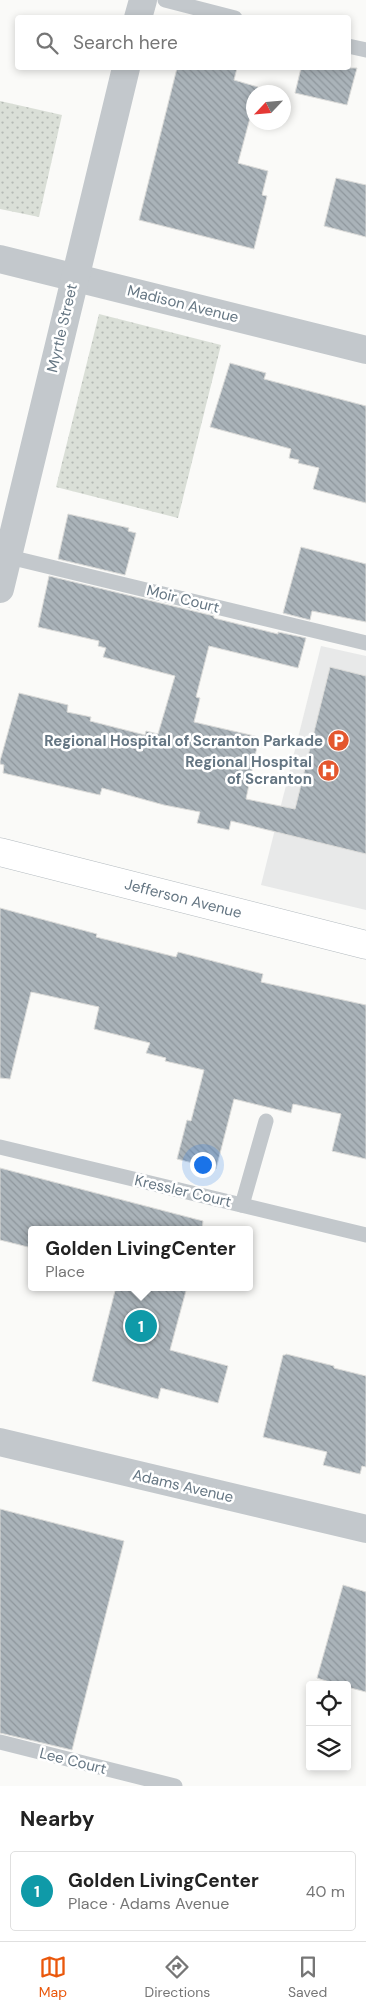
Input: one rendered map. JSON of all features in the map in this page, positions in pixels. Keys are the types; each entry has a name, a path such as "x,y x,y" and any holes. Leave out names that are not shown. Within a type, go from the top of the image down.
{"main road":[{"name":"Jefferson Avenue","path":"0,852 366,945"}],"street":[{"path":"139,15 143,0"},
{"name":"Myrtle Street","path":"0,589 4,555 126,70"},
{"name":"Madison Avenue","path":"0,259 366,350"},
{"name":"Adams Avenue","path":"0,1442 366,1529"}],"lane":[{"path":"165,0 223,15"},
{"path":"351,47 366,50"},
{"name":"Moir Court","path":"4,555 366,643"},
{"path":"242,1205 266,1122"},
{"name":"Kressler Court","path":"0,1147 366,1235"},
{"name":"Lee Court","path":"0,1742 147,1783 175,1786"}],"shaded area":[{"path":"0,101 62,115 39,217 0,209"},
{"path":"99,314 221,345 178,518 56,487"},
{"name":"Regional Hospital of Scranton","path":"321,646 366,656 366,910 261,885"}],"building":[{"path":"351,68 357,68 347,105 295,93 301,70 351,70"},
{"path":"176,70 236,70 234,80 251,85 246,85 247,130 238,163 268,171 262,195 267,196 254,249 139,220"},
{"path":"336,178 366,185 366,237 324,226"},
{"path":"230,363 266,373 264,379 366,406 366,503 313,489 319,468 298,463 299,460 289,458 291,449 210,427"},
{"path":"68,514 129,528 128,531 136,533 125,575 58,559"},
{"path":"301,547 366,564 366,622 312,611 310,620 283,613"},
{"path":"49,576 214,616 214,618 278,634 278,632 306,638 298,668 209,646 196,697 200,698 194,722 259,737 246,799 295,809 330,667 366,676 366,854 231,821 229,830 197,823 200,812 164,805 102,788 100,795 3,773 4,765 0,764 0,761 19,693 68,705 67,712 91,717 90,721 145,735 146,731 158,734 175,676 103,657 106,648 98,646 99,641 38,627"},
{"path":"0,908 97,934 96,937 176,957 178,952 263,974 261,982 366,1005 366,1159 332,1151 341,1114 293,1104 291,1113 234,1099 216,1169 177,1159 187,1120 191,1121 204,1070 165,1061 166,1058 146,1053 150,1043 94,1029 99,1007 31,992 10,1079 0,1078"},
{"path":"0,1168 203,1221 202,1226 28,1226 28,1247 0,1240"},
{"path":"115,1291 186,1291 170,1350 228,1366 218,1403 161,1388 158,1399 92,1381"},
{"path":"286,1354 366,1376 366,1467 362,1466 360,1474 323,1465 327,1452 263,1437 283,1355"},
{"path":"0,1509 124,1541 72,1750 0,1733"},
{"path":"343,1585 366,1592 366,1692 351,1688 351,1681 326,1681 317,1678"}],"place":[{"name":"Regional Hospital of Scranton Parkade","path":"339,741"},
{"name":"Regional Hospital of Scranton","path":"328,771"},
{"name":"Golden LivingCenter","path":"141,1326"}]}
